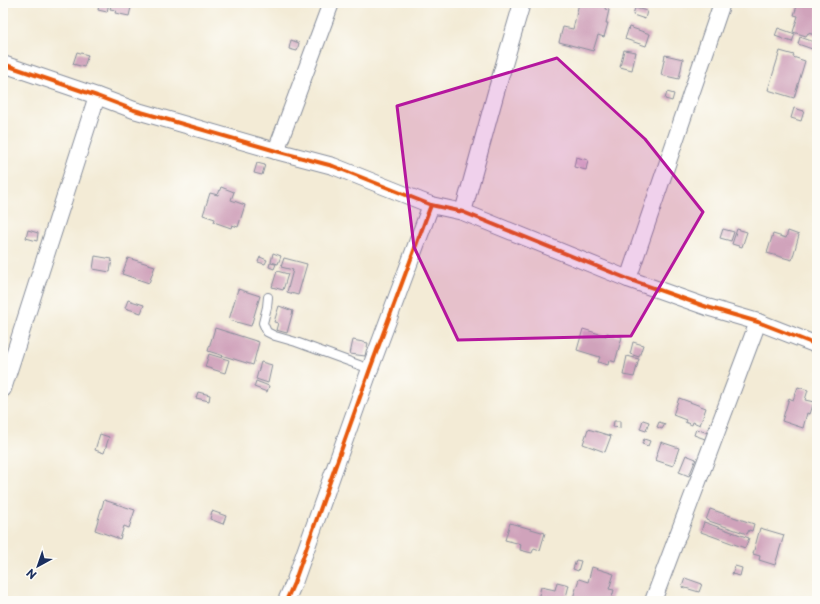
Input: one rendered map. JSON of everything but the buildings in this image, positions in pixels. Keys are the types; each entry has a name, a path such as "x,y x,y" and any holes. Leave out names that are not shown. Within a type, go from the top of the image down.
{"street":[{"path":"276,152 332,3"},
{"path":"463,212 522,3"},
{"path":"628,279 722,3"},
{"path":"3,64 134,110 276,152 333,166 431,205 463,212 628,279 707,307 758,322 817,345"},
{"path":"3,389 97,96"},
{"path":"286,601 294,583 370,369 431,205"},
{"path":"653,601 758,322"}],"lane":[{"path":"268,297 263,323 266,332 370,369"}],"highlighted area":[{"path":"557,58 645,139 703,212 631,336 458,340 414,247 397,106"}],"cycle path":[{"path":"3,64 134,110 333,166 431,205 463,212 628,279 707,307 758,322 817,345"},
{"path":"286,601 294,583 370,369 431,205"}]}
